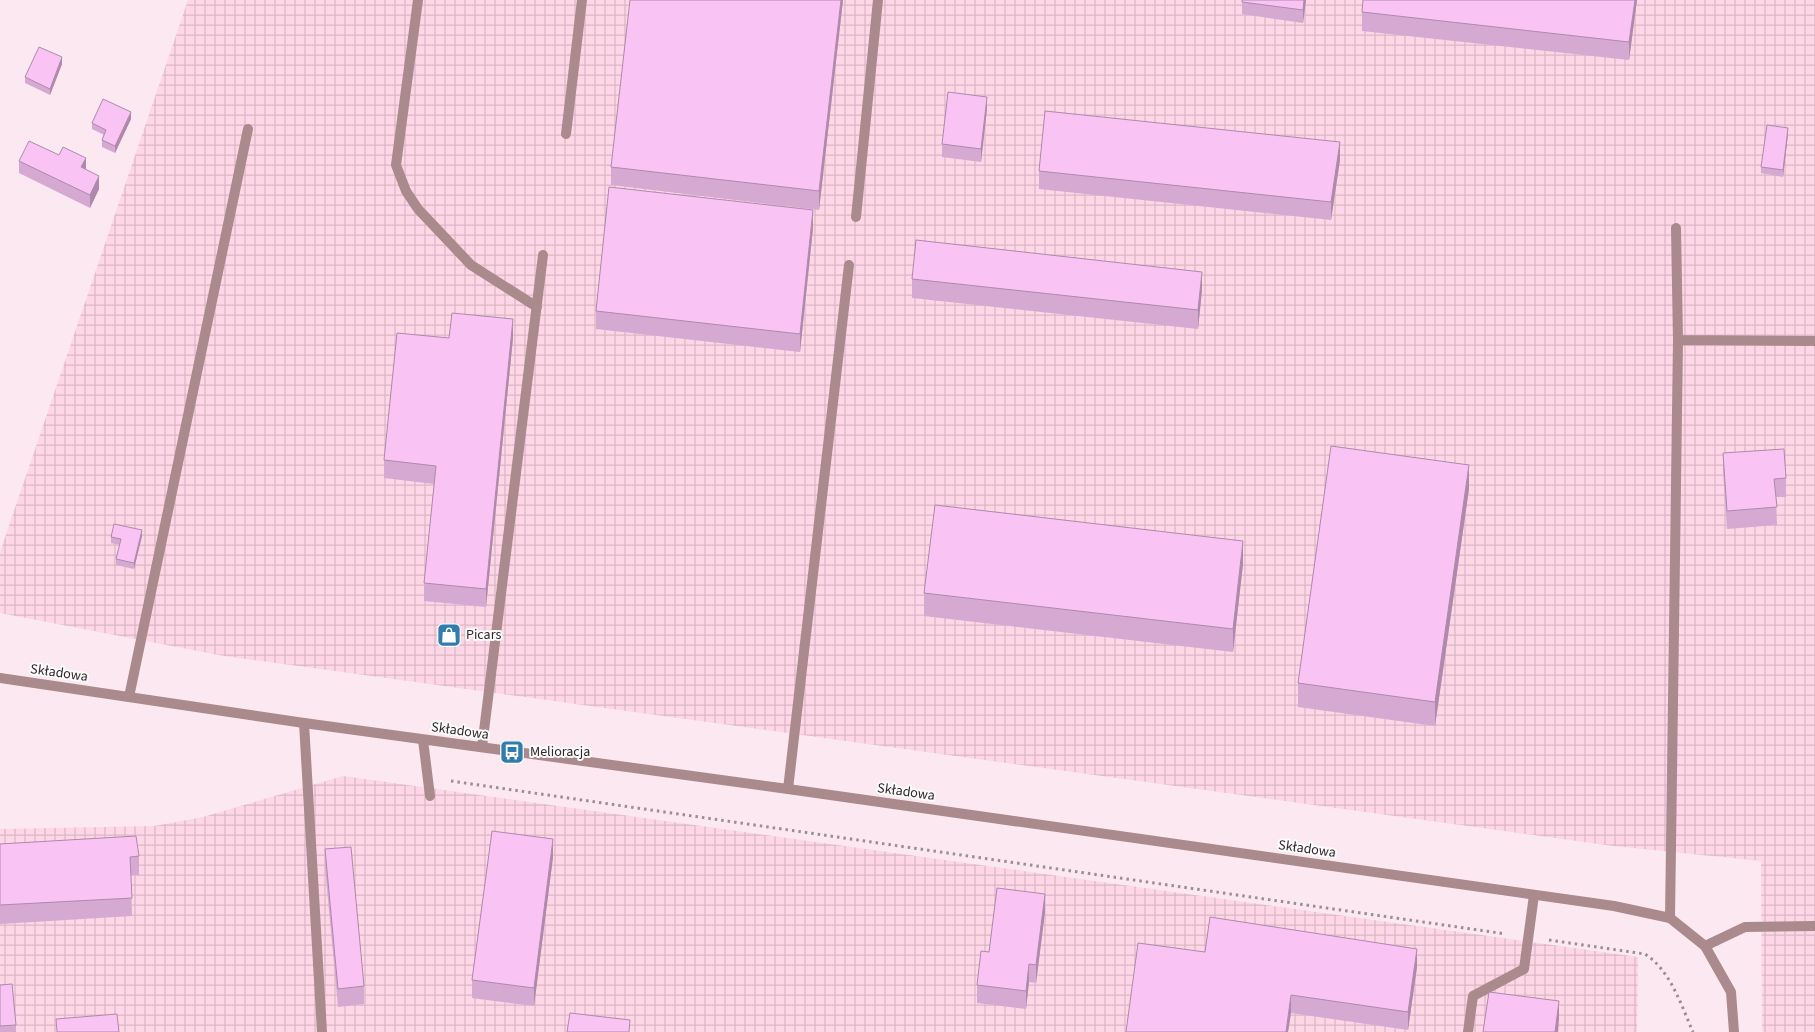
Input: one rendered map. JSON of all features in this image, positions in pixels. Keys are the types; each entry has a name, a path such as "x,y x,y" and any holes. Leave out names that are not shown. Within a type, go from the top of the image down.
{"street":[{"path":"418,0 396,165 406,191 418,209 471,265 537,307"},
{"path":"566,134 582,0"},
{"path":"856,217 878,0"},
{"path":"129,698 248,130"},
{"path":"1670,918 1678,340 1676,228"},
{"path":"482,747 543,255"},
{"path":"788,789 849,265"},
{"path":"1678,340 1815,341"},
{"name":"Składowa","path":"0,678 304,724 788,789 1614,906 1670,918 1705,946 1731,992 1734,1032"},
{"path":"304,724 322,1032"},
{"path":"424,740 430,796"},
{"path":"1468,1032 1473,996 1524,969 1534,895"},
{"path":"1705,946 1745,927 1815,926"}],"path":[{"path":"428,778 1646,954 1665,971 1693,1032"}],"shaded area":[{"path":"188,0 1815,0 1815,1032 1762,1032 1761,861 1613,846 224,656 0,613 0,552"},
{"path":"343,776 1638,957 1637,1032 0,1032 0,829 154,826 203,817"}],"building":[{"path":"630,0 841,0 819,191 611,167"},
{"path":"1242,0 1304,0 1303,10 1242,2"},
{"path":"1363,0 1635,0 1629,42 1362,12"},
{"path":"39,47 62,57 50,89 25,77"},
{"path":"948,92 987,97 981,149 942,144"},
{"path":"103,99 131,112 115,146 102,140 106,130 92,123"},
{"path":"1045,111 1340,142 1331,202 1039,171"},
{"path":"1767,125 1788,128 1783,170 1761,167"},
{"path":"29,141 59,155 63,147 86,158 81,167 99,176 90,195 19,161"},
{"path":"609,187 813,210 800,334 596,311"},
{"path":"916,240 1202,272 1198,310 912,279"},
{"path":"452,313 513,319 486,589 424,583 436,466 384,460 397,333 449,338"},
{"path":"1331,446 1469,465 1435,702 1298,683"},
{"path":"1784,449 1786,478 1774,479 1777,507 1727,511 1723,453"},
{"path":"935,505 1243,541 1233,629 924,593"},
{"path":"114,524 142,530 134,563 116,559 121,539 111,537"},
{"path":"492,831 553,839 534,988 472,980"},
{"path":"136,836 139,856 130,857 132,898 0,905 0,844"},
{"path":"351,847 364,986 338,989 325,849"},
{"path":"997,888 1045,894 1036,965 1029,964 1026,991 977,985 981,951 989,952"},
{"path":"1210,917 1417,949 1408,1012 1291,995 1286,1032 1126,1032 1138,943 1205,952"},
{"path":"12,984 16,1025 0,1026 0,985"},
{"path":"1489,992 1559,1001 1555,1032 1483,1032"},
{"path":"570,1013 630,1020 629,1032 567,1032"},
{"path":"117,1014 119,1032 57,1032 56,1019"}],"place":[{"name":"Picars","path":"449,635"},
{"name":"Melioracja","path":"512,752"}]}
